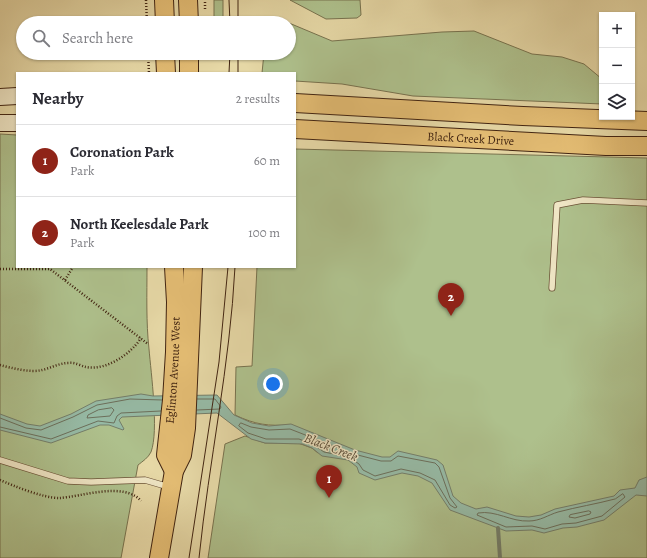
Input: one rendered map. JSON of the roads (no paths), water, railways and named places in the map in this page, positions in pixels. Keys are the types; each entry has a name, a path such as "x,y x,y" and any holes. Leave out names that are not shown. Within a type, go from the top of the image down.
{"main road":[{"path":"164,0 165,16"},
{"path":"188,0 188,16"},
{"path":"165,60 166,72"},
{"path":"189,60 189,72"},
{"path":"0,97 16,96"},
{"path":"296,103 523,116 647,121"},
{"path":"0,123 16,123"},
{"name":"Black Creek Drive","path":"296,129 606,146 647,146"},
{"name":"Eglinton Avenue West","path":"174,268 182,370"},
{"name":"Eglinton Avenue West","path":"159,558 172,480 182,455 178,428 182,370 193,268"}],"lane":[{"path":"552,288 557,205 583,200 647,203"},
{"path":"0,460 68,481 91,482 172,480"}],"water":[{"name":"Black Creek","path":"141,394 153,396 217,395 234,415 252,423 269,426 291,424 355,450 382,457 390,457 398,451 437,460 443,465 453,496 461,503 476,509 487,507 516,516 529,517 541,515 555,509 614,496 620,490 635,488 639,480 647,477 647,496 636,495 604,520 577,527 563,528 544,533 532,530 506,531 450,510 432,483 418,476 402,473 375,480 359,473 357,467 348,460 322,456 312,448 302,444 265,443 251,439 217,413 122,417 119,420 124,429 123,430 109,425 100,425 51,443 0,430 0,414 27,424 40,426 71,414 96,401"}],"waterway":[{"path":"498,528 500,558"}],"tram line":[{"path":"229,0 230,16"},
{"path":"238,0 238,16"},
{"path":"229,72 230,60"},
{"path":"238,60 238,72"},
{"path":"189,558 219,362 228,268"},
{"path":"199,558 229,340 235,268"}],"place":[{"name":"North Keelesdale Park","path":"451,316"},
{"name":"Coronation Park","path":"329,498"}]}
